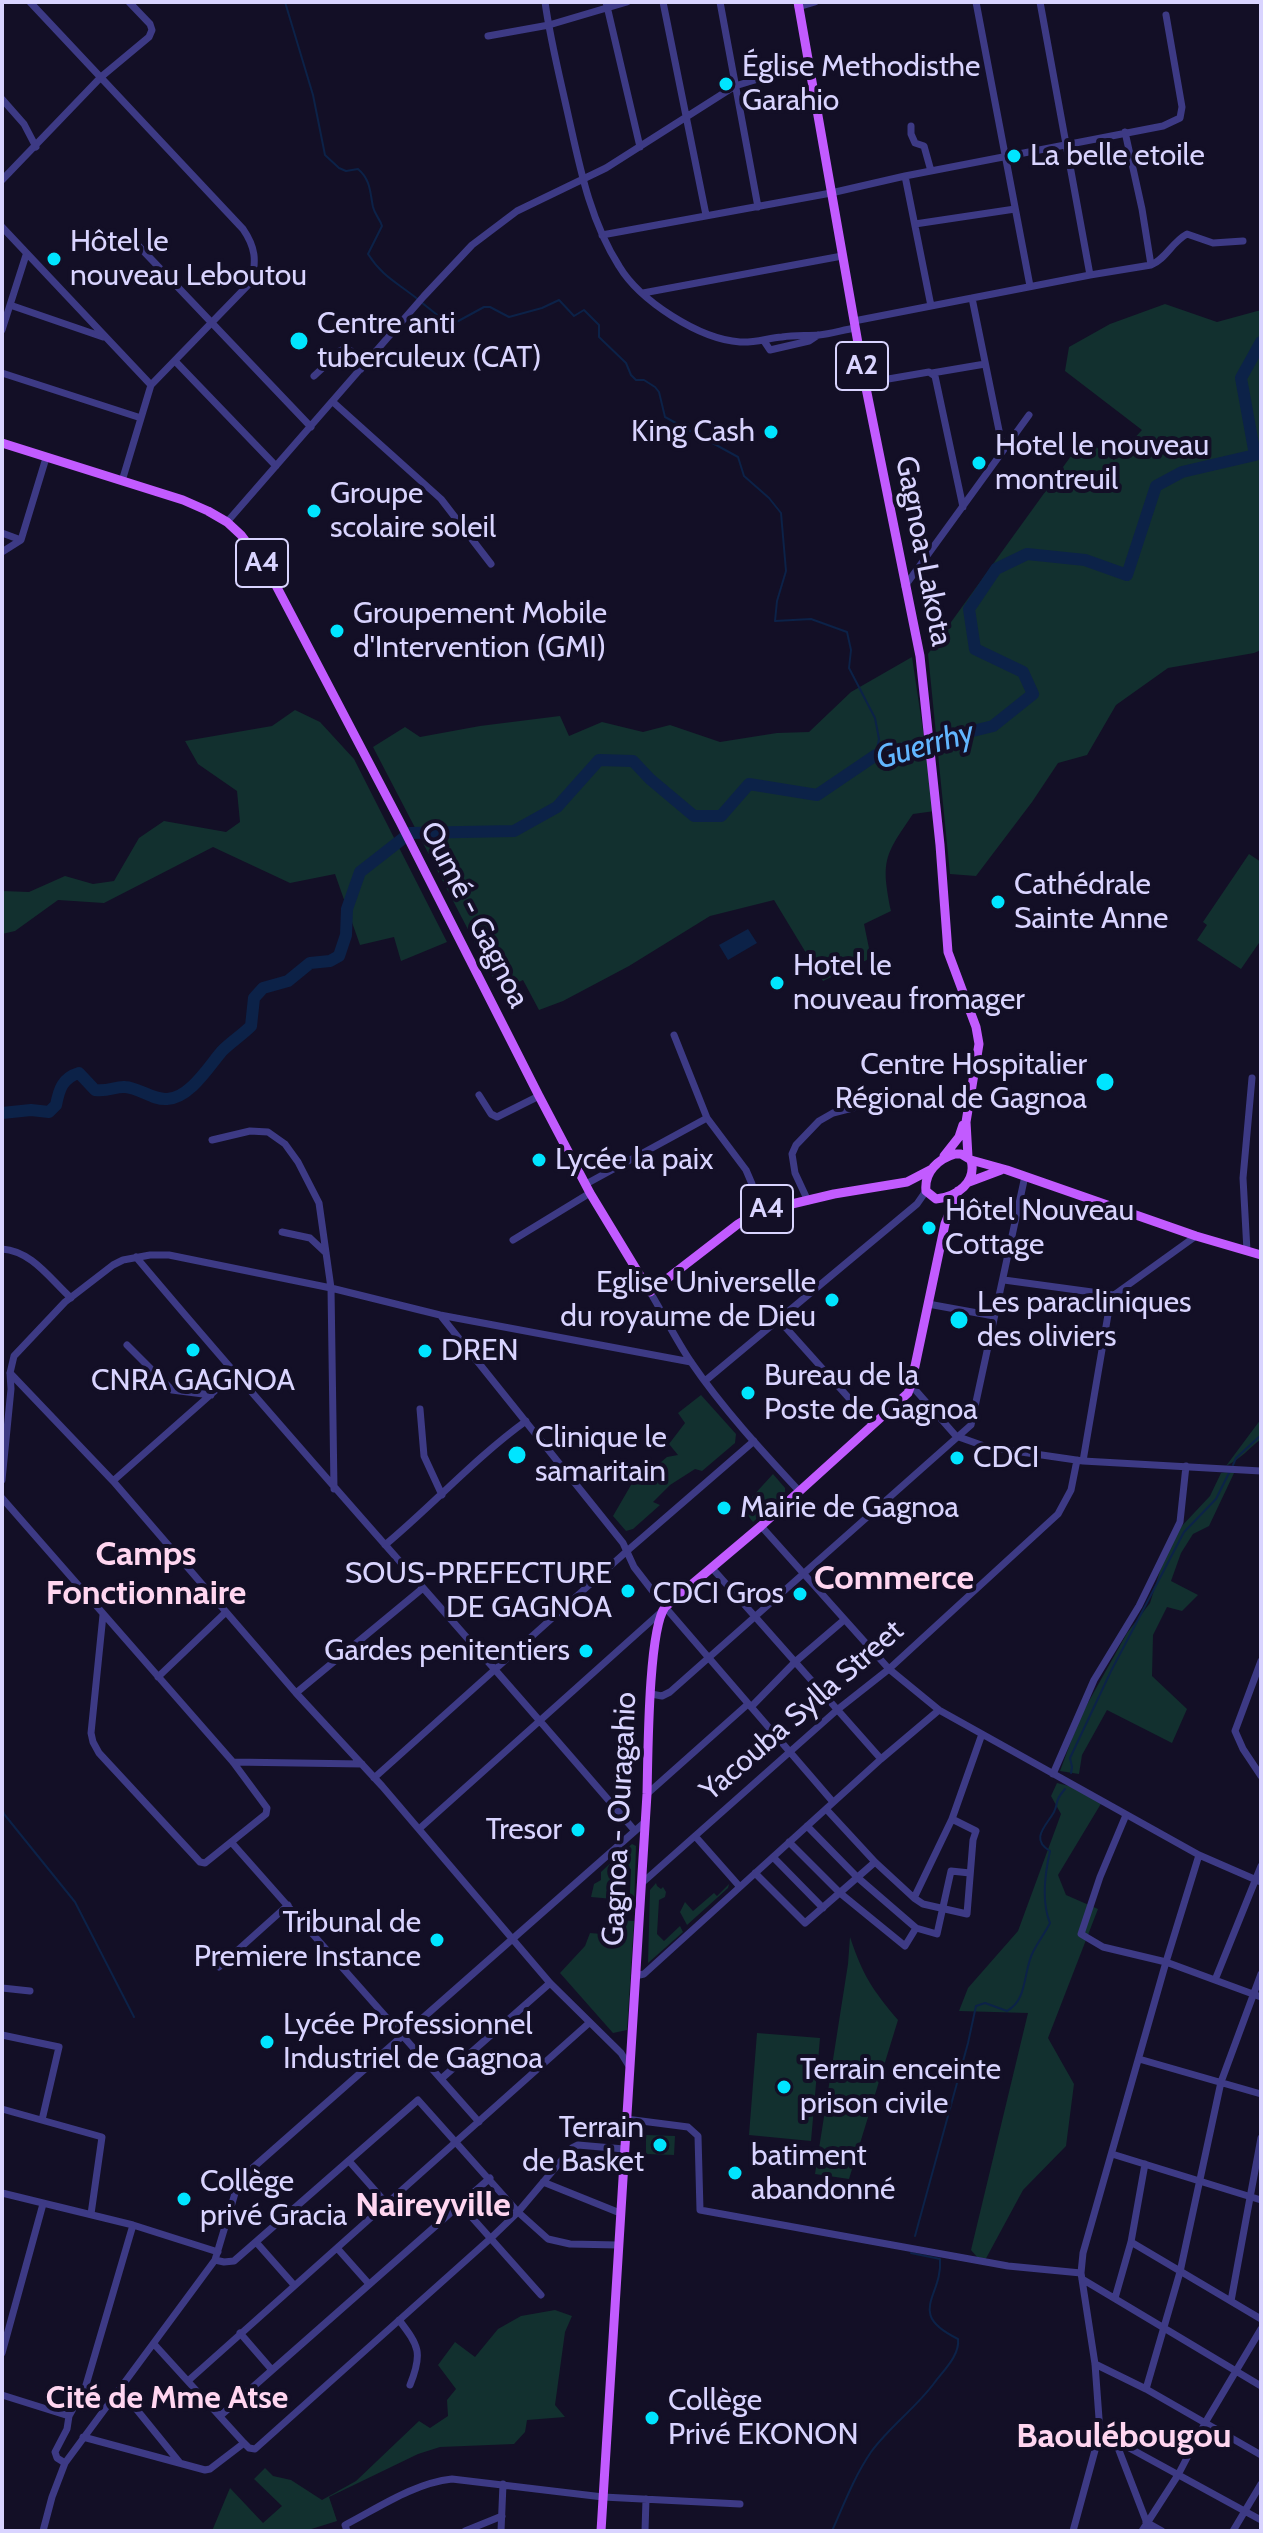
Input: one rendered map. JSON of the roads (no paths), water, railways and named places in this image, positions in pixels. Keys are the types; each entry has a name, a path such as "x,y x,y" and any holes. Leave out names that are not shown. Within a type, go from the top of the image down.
{"main road":[{"name":"Gagnoa-Lakota","path":"798,4 854,325 920,656 948,952 976,1027 979,1044 965,1131 969,1158"},
{"name":"Oumé - Gagnoa","path":"2,443 183,500 227,522 241,535 270,574 539,1096 588,1188 650,1292"},
{"name":"Gagnoa-Lakota","path":"940,1161 959,1137 968,1110"},
{"path":"945,1224 926,1180 940,1161 955,1154 1261,1255"},
{"path":"969,1158 973,1169 969,1182"},
{"name":"A4","path":"650,1292 758,1212 834,1194 907,1182 932,1169"},
{"path":"907,1182 932,1196 952,1195 969,1182 1004,1169"},
{"path":"663,1610 800,1492 908,1393 945,1224 958,1191"},
{"name":"Gagnoa - Ouragahio","path":"601,2531 651,1694 657,1629 663,1610"}],"street":[{"path":"30,2 250,239 256,260 252,281 151,385 122,481"},
{"path":"2,180 101,77 149,37 152,30 150,24 129,2"},
{"path":"545,2 582,180 602,235 620,269 643,293 697,332 738,342 818,335 931,306 1151,265 1157,263 1174,242 1187,234 1213,243 1243,241"},
{"path":"488,36 549,25 606,5 627,2"},
{"path":"663,2 706,215"},
{"path":"720,2 758,207"},
{"path":"798,4 815,2"},
{"path":"976,2 1030,286"},
{"path":"1040,2 1090,275"},
{"path":"606,5 640,147"},
{"path":"602,235 831,193 1163,126 1180,118 1182,107 1166,15"},
{"path":"227,522 405,317 472,245 517,211 582,180 640,147 735,86 808,64"},
{"path":"2,99 24,124 36,147"},
{"path":"911,126 916,144 924,146 927,152 931,171"},
{"path":"1125,132 1151,265"},
{"path":"905,176 931,306"},
{"path":"915,224 1015,209"},
{"path":"3,229 151,385"},
{"path":"131,238 311,427"},
{"path":"2,330 26,255"},
{"path":"643,293 842,256"},
{"path":"972,298 1003,450"},
{"path":"10,305 106,338"},
{"path":"314,376 340,351 341,360 352,362 361,369"},
{"path":"175,361 276,466"},
{"path":"865,383 985,364"},
{"path":"2,373 141,418"},
{"path":"932,373 963,507"},
{"path":"333,402 441,499 491,564"},
{"path":"905,586 1029,415"},
{"path":"2,552 21,540 46,458"},
{"path":"2,533 21,540"},
{"path":"674,1035 707,1118 746,1170 758,1212"},
{"path":"1247,1251 1243,1178 1252,1078"},
{"path":"808,1201 795,1173 792,1154 796,1145 819,1121 885,1094"},
{"path":"479,1095 491,1114 497,1117 539,1096"},
{"path":"513,1240 588,1188 707,1118"},
{"path":"212,1140 250,1131 268,1132 285,1144 298,1162 319,1203 331,1288 334,1489"},
{"path":"651,1694 662,1696 670,1692 971,1425 1025,1176"},
{"path":"705,1381 917,1204 932,1196"},
{"path":"282,1232 310,1238 326,1253"},
{"path":"1004,1280 1114,1295 1196,1236"},
{"path":"2,1249 21,1252 71,1298"},
{"path":"2,1480 14,1356 71,1298 113,1265 136,1257 169,1255 331,1288 440,1315 691,1362"},
{"path":"136,1257 234,1374 496,1668 635,1831"},
{"path":"650,1292 705,1381 800,1492"},
{"name":"Yacouba Sylla Street","path":"640,1885 837,1710 889,1669 1058,1514 1071,1490 1080,1460 1107,1313 1114,1295"},
{"path":"928,1304 994,1316"},
{"path":"440,1315 627,1551 663,1610 833,1802"},
{"path":"778,1319 873,1425"},
{"path":"127,1345 172,1390 211,1395"},
{"path":"10,1373 113,1481 550,1983 621,2053 629,2066"},
{"path":"113,1481 234,1374"},
{"path":"911,1385 956,1436 987,1447 1080,1460 1261,1471"},
{"path":"420,1409 424,1456 442,1495"},
{"path":"385,1545 497,1442 526,1421"},
{"path":"374,1778 754,1441"},
{"path":"1053,1774 1094,1680 1139,1606 1180,1522 1186,1466"},
{"path":"2,1498 233,1762 268,1811 205,1863 200,1862 99,1753 93,1742 91,1733 103,1615"},
{"path":"761,1526 889,1669 939,1710 1199,1855 1259,1881"},
{"path":"712,1568 881,1759"},
{"path":"296,1693 423,1588"},
{"path":"419,1829 663,1610"},
{"path":"158,1677 226,1612"},
{"path":"647,1794 844,1620"},
{"path":"1261,1661 1257,1680 1235,1731 1261,1776"},
{"path":"635,1976 644,1974 939,1710"},
{"path":"914,1898 952,1819 982,1734"},
{"path":"233,1762 362,1764"},
{"path":"827,1810 875,1862 914,1898 923,1904 967,1914 976,1831 952,1819"},
{"path":"1126,1815 1081,1934 1103,1947 1166,1962 1257,1996"},
{"path":"43,2531 65,2463 216,2256 239,2180 644,1823"},
{"path":"807,1826 857,1877 916,1928 937,1934 951,1871 970,1873"},
{"path":"695,1836 740,1887"},
{"path":"789,1842 840,1893 905,1946 916,1928"},
{"path":"232,1843 479,2122"},
{"path":"1073,2531 1100,2432 1095,2364 1082,2276 1083,2253 1199,1855"},
{"path":"773,1857 823,1908"},
{"path":"755,1873 805,1923 875,1862"},
{"path":"1215,1980 1259,1881 1261,1866"},
{"path":"219,1967 288,1905"},
{"path":"1146,2389 1180,2272 1221,2082 1257,1996 1261,1974"},
{"path":"441,2079 550,1983"},
{"path":"2,1988 30,1991"},
{"path":"189,2380 589,2023"},
{"path":"2,2035 59,2047 42,2120"},
{"path":"1139,2059 1261,2094"},
{"path":"2,2193 133,2225 216,2256 224,2262 234,2261 418,2100 518,2212 548,2239 570,2244 618,2245"},
{"path":"2,2109 102,2137 91,2214"},
{"path":"626,2119 688,2127 695,2131 698,2136 700,2210 1008,2266 1082,2276 1261,2386"},
{"path":"1231,2301 1261,2138"},
{"path":"154,2344 244,2443 255,2449 491,2238 518,2212 572,2148 578,2145 624,2149"},
{"path":"1112,2154 1261,2200"},
{"path":"349,2161 387,2204"},
{"path":"1115,2298 1131,2242 1145,2164"},
{"path":"220,2416 490,2178"},
{"path":"543,2182 620,2213"},
{"path":"2,2353 43,2204"},
{"path":"460,2204 541,2295"},
{"path":"65,2463 57,2458 55,2452 67,2429 69,2416 86,2385 133,2225"},
{"path":"256,2242 294,2285"},
{"path":"1131,2242 1261,2319"},
{"path":"337,2248 369,2284"},
{"path":"399,2320 413,2339 419,2355 418,2367 410,2385"},
{"path":"1142,2531 1178,2475 1261,2329"},
{"path":"240,2333 272,2370"},
{"path":"1095,2364 1146,2389 1261,2455"},
{"path":"120,2389 182,2464"},
{"path":"2,2395 69,2416"},
{"path":"1100,2432 1261,2520"},
{"path":"83,2437 205,2470 244,2443"},
{"path":"1115,2440 1150,2531"},
{"path":"347,2531 345,2525 428,2484 452,2479 603,2497 740,2504"},
{"path":"501,2531 503,2484"},
{"path":"1233,2531 1261,2484"},
{"path":"645,2531 646,2499"},
{"path":"465,2531 502,2516"},
{"path":"1146,2522 1162,2531"}],"water":[{"path":"748,929 757,943 728,960 719,945"}],"waterway":[{"path":"285,2 313,95 325,155 346,171 358,169 368,182 374,210 382,226 368,254 373,262 451,325 484,307 509,317 559,300 574,316 584,310 599,325 599,337 626,363 631,375 636,380 644,380 659,392 665,417 738,457 744,476 781,513 786,571 775,621 811,619 847,632 851,650 849,668 875,718 879,739 876,755"},
{"name":"Guerrhy","path":"2,1113 49,1112 56,1105 65,1081 79,1073 95,1090 125,1087 162,1099 183,1093 222,1051 251,1026 254,998 263,988 288,981 310,963 330,961 339,956 346,935 347,909 360,872 410,833 514,831 557,807 599,760 633,761 694,816 721,816 749,784 817,795 876,755 993,726 1033,694 1023,672 975,649 969,609 996,569 1027,554 1085,560 1127,575 1156,486 1182,472 1255,455 1241,378 1261,342"},
{"path":"1233,1465 1236,1458 1261,1435"},
{"path":"1071,1773 1070,1758 1111,1671 1184,1532 1216,1499 1230,1471"},
{"path":"915,2236 976,2006 985,2003 1007,2011 1014,2006 1022,1993 1033,1952 1050,1923 1045,1896 1050,1851 1040,1837 1065,1789"},
{"path":"2,1808 75,1902 134,2017"},
{"path":"832,2531 854,2481 871,2452 928,2391 957,2351 958,2339 942,2330 933,2321 930,2312 940,2259 911,2253"}],"place":[{"name":"Église Methodisthe Garahio","path":"726,84"},
{"name":"La belle etoile","path":"1014,156"},
{"name":"Hôtel le nouveau Leboutou","path":"54,259"},
{"name":"Centre anti tuberculeux (CAT)","path":"299,341"},
{"name":"King Cash","path":"771,432"},
{"name":"Hotel le nouveau montreuil","path":"979,463"},
{"name":"Groupe scolaire soleil","path":"314,511"},
{"name":"Groupement Mobile d'Intervention (GMI)","path":"337,631"},
{"name":"Cathédrale Sainte Anne","path":"998,902"},
{"name":"Hotel le nouveau fromager","path":"777,983"},
{"name":"Centre Hospitalier Régional de Gagnoa","path":"1105,1082"},
{"name":"Lycée la paix","path":"539,1160"},
{"name":"Hôtel Nouveau Cottage","path":"929,1228"},
{"name":"Eglise Universelle du royaume de Dieu","path":"832,1300"},
{"name":"Les paracliniques des oliviers","path":"959,1320"},
{"name":"CNRA GAGNOA","path":"193,1350"},
{"name":"DREN","path":"425,1351"},
{"name":"Bureau de la Poste de Gagnoa","path":"748,1393"},
{"name":"Clinique le samaritain","path":"517,1455"},
{"name":"CDCI","path":"957,1458"},
{"name":"Mairie de Gagnoa","path":"724,1508"},
{"name":"SOUS-PREFECTURE DE GAGNOA","path":"628,1591"},
{"name":"CDCI Gros","path":"800,1594"},
{"name":"Gardes penitentiers","path":"586,1651"},
{"name":"Tresor","path":"578,1830"},
{"name":"Tribunal de Premiere Instance","path":"437,1940"},
{"name":"Lycée Professionnel Industriel de Gagnoa","path":"267,2042"},
{"name":"Terrain enceinte prison civile","path":"784,2087"},
{"name":"Terrain de Basket","path":"660,2145"},
{"name":"batiment abandonné","path":"735,2173"},
{"name":"Collège privé Gracia","path":"184,2199"},
{"name":"Collège Privé EKONON","path":"652,2418"}],"district":[{"name":"Camps Fonctionnaire","path":"146,1574"},
{"name":"Commerce","path":"894,1579"},
{"name":"Naireyville","path":"433,2206"},
{"name":"Cité de Mme Atse","path":"167,2399"},
{"name":"Baoulébougou","path":"1124,2437"}]}
